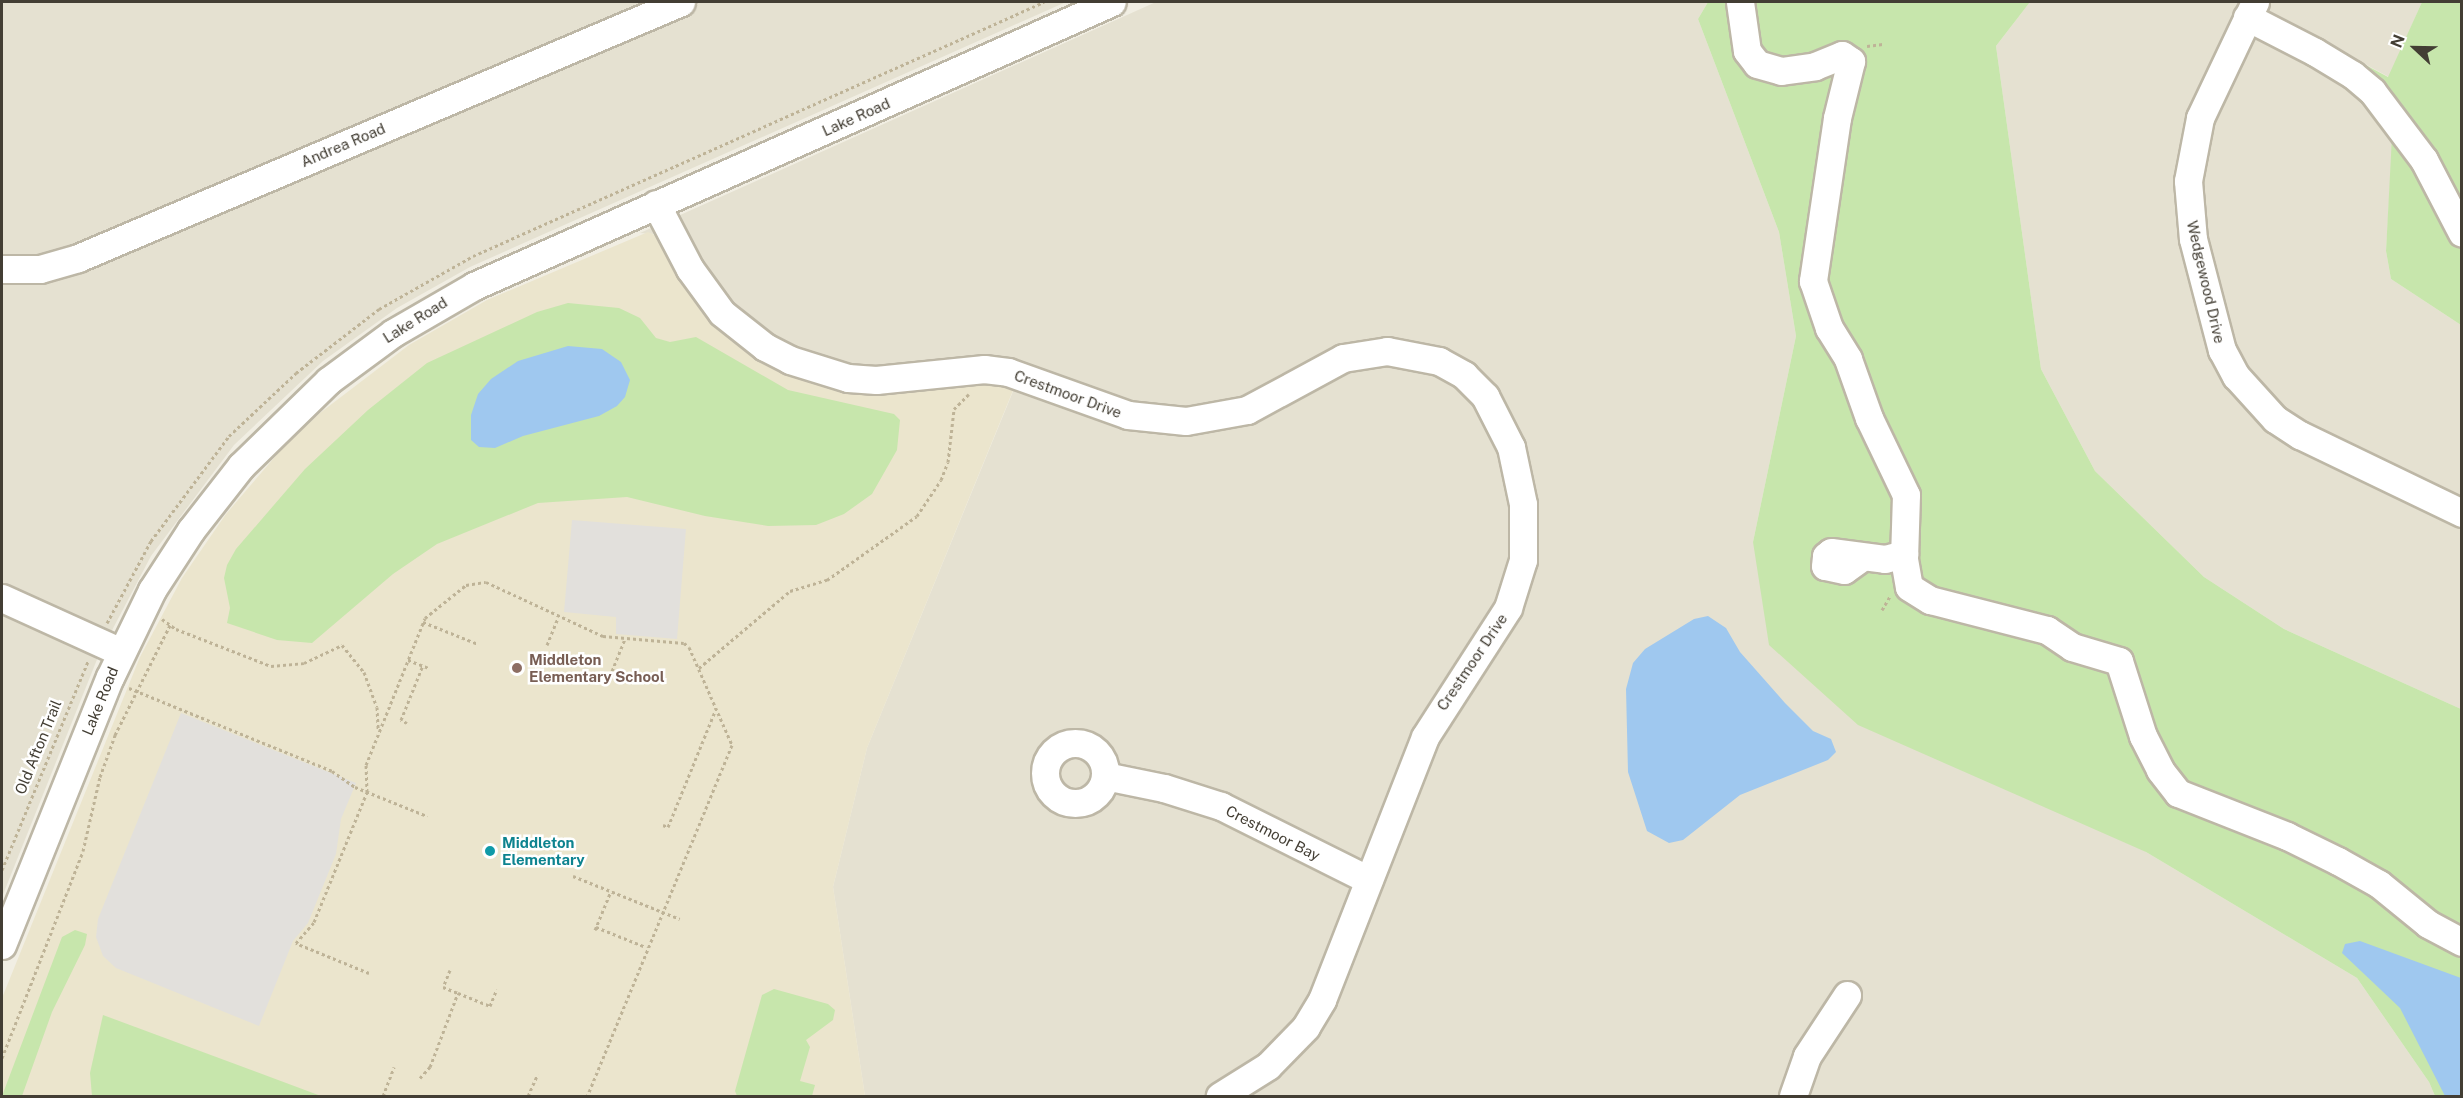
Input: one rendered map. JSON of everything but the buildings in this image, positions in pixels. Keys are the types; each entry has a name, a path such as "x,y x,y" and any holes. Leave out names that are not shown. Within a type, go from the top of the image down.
{"street":[{"name":"Andrea Road","path":"2,269 40,269 78,258 681,2"},
{"name":"Lake Road","path":"2,945 121,652 158,580 210,504 257,448 328,381 387,337 446,300 656,204 1112,2"},
{"path":"1740,2 1747,51 1757,64 1767,69 1797,71 1835,56 1846,56 1851,61 1837,118 1814,281 1829,328 1848,359 1869,418 1906,495 1905,578 1916,595 2047,630 2072,646 2118,661 2143,736 2160,770 2178,793 2277,832 2338,861 2379,884 2435,928 2462,942"},
{"path":"2251,9 2353,75 2372,91 2424,160 2462,233"},
{"name":"Wedgewood Drive","path":"2251,9 2200,118 2188,181 2193,239 2222,350 2236,376 2275,418 2300,435 2462,513"},
{"name":"Crestmoor Drive","path":"656,204 690,269 722,313 765,347 790,360 848,378 876,380 992,370 1019,376 1128,415 1186,421 1247,410 1343,358 1364,352 1412,354 1439,362 1464,375 1485,396 1511,447 1523,504 1523,560 1511,600 1496,629 1425,737 1335,974 1306,1027 1268,1066 1220,1096"},
{"path":"1862,557 1885,559 1904,554"},
{"path":"2,598 121,652"},
{"name":"Crestmoor Bay","path":"1105,776 1164,788 1221,806 1370,880"},
{"path":"1793,1096 1807,1056 1847,995"}],"path":[{"path":"699,668 790,591 827,580 917,516 929,501 948,462 954,409 961,400 975,393"},
{"path":"369,973 296,943 314,922 367,792 365,768 423,622 462,588 482,582 502,588 558,618 603,636 684,643 699,668 732,745 646,947 587,1096"},
{"path":"547,645 558,618"},
{"path":"423,622 478,644"},
{"path":"2,1058 83,851 100,777 135,691 170,625 271,666 304,663 342,645 364,672 379,713 378,734"},
{"path":"612,671 625,638"},
{"path":"408,660 429,668"},
{"path":"407,723 401,720 423,665"},
{"name":"Old Afton Trail","path":"2,870 85,667"},
{"path":"135,691 332,771 367,792 427,816"},
{"path":"663,825 668,827 716,709"},
{"path":"685,770 691,772"},
{"path":"573,876 680,919"},
{"path":"611,891 596,928 646,947"},
{"path":"450,970 443,987 490,1006 497,989"},
{"path":"420,1078 430,1067 458,993"},
{"path":"382,1096 394,1067"},
{"path":"528,1096 537,1074"}],"shaded area":[{"path":"2,2 1066,2 470,267 397,308 323,361 234,445 151,556 98,657 2,897"},
{"path":"1156,2 1708,2 1698,19 1779,232 1796,336 1753,542 2146,852 2357,978 2429,1082 2435,1096 865,1096 833,887 867,748 1014,389 980,383 902,392 859,392 789,372 654,234 640,233"},
{"path":"2030,2 2422,2 2389,77 2266,11 2344,80 2393,136 2386,251 2391,279 2461,325 2461,709 2284,629 2204,577 2095,471 2041,369 1996,46"},
{"name":"Middleton Elementary School","path":"648,232 659,237 789,372 859,392 902,392 980,383 1014,388 867,748 833,887 865,1096 2,1096 2,998 140,657 182,578 226,514 280,451 320,413 409,345 487,300"},
{"path":"572,520 686,529 677,639 616,634 616,617 564,612"},
{"path":"181,713 356,783 341,819 336,854 308,923 293,941 259,1026 116,968 103,956 96,937 98,919"}],"green space":[{"path":"1708,2 2030,2 1996,46 2041,369 2095,471 2204,577 2284,629 2461,709 2461,1096 2435,1096 2429,1082 2357,978 2146,852 1858,725 1769,645 1753,542 1796,336 1779,232 1698,19"},
{"path":"2422,2 2461,2 2461,325 2391,279 2386,251 2392,136 2344,80 2253,36 2265,11 2388,77"},
{"path":"568,303 619,308 640,318 656,338 670,342 696,337 788,390 894,414 900,420 897,450 872,494 844,514 816,525 768,526 705,516 627,497 538,503 437,544 393,574 312,643 277,640 227,623 230,608 224,578 227,565 236,549 305,469 368,410 427,363 537,312"},
{"path":"75,930 87,934 85,945 52,1012 22,1096 2,1096 62,937"},
{"path":"774,989 828,1004 835,1010 833,1020 806,1040 810,1047 800,1081 815,1085 812,1096 737,1096 735,1091 762,995"},
{"path":"103,1015 321,1096 92,1096 90,1073"}],"water":[{"path":"568,346 602,349 621,362 630,380 625,397 617,406 599,416 523,436 495,448 479,447 471,440 471,415 478,394 491,379 518,361"},
{"path":"1708,616 1726,628 1740,652 1813,731 1831,739 1836,752 1828,760 1740,795 1683,840 1669,843 1647,831 1628,772 1626,689 1633,663 1645,649 1694,619"},
{"path":"2360,941 2461,978 2461,1096 2445,1096 2400,1008 2342,953 2345,944"}],"place":[{"name":"Middleton Elementary School","path":"517,668"},
{"name":"Middleton Elementary","path":"490,851"}]}
